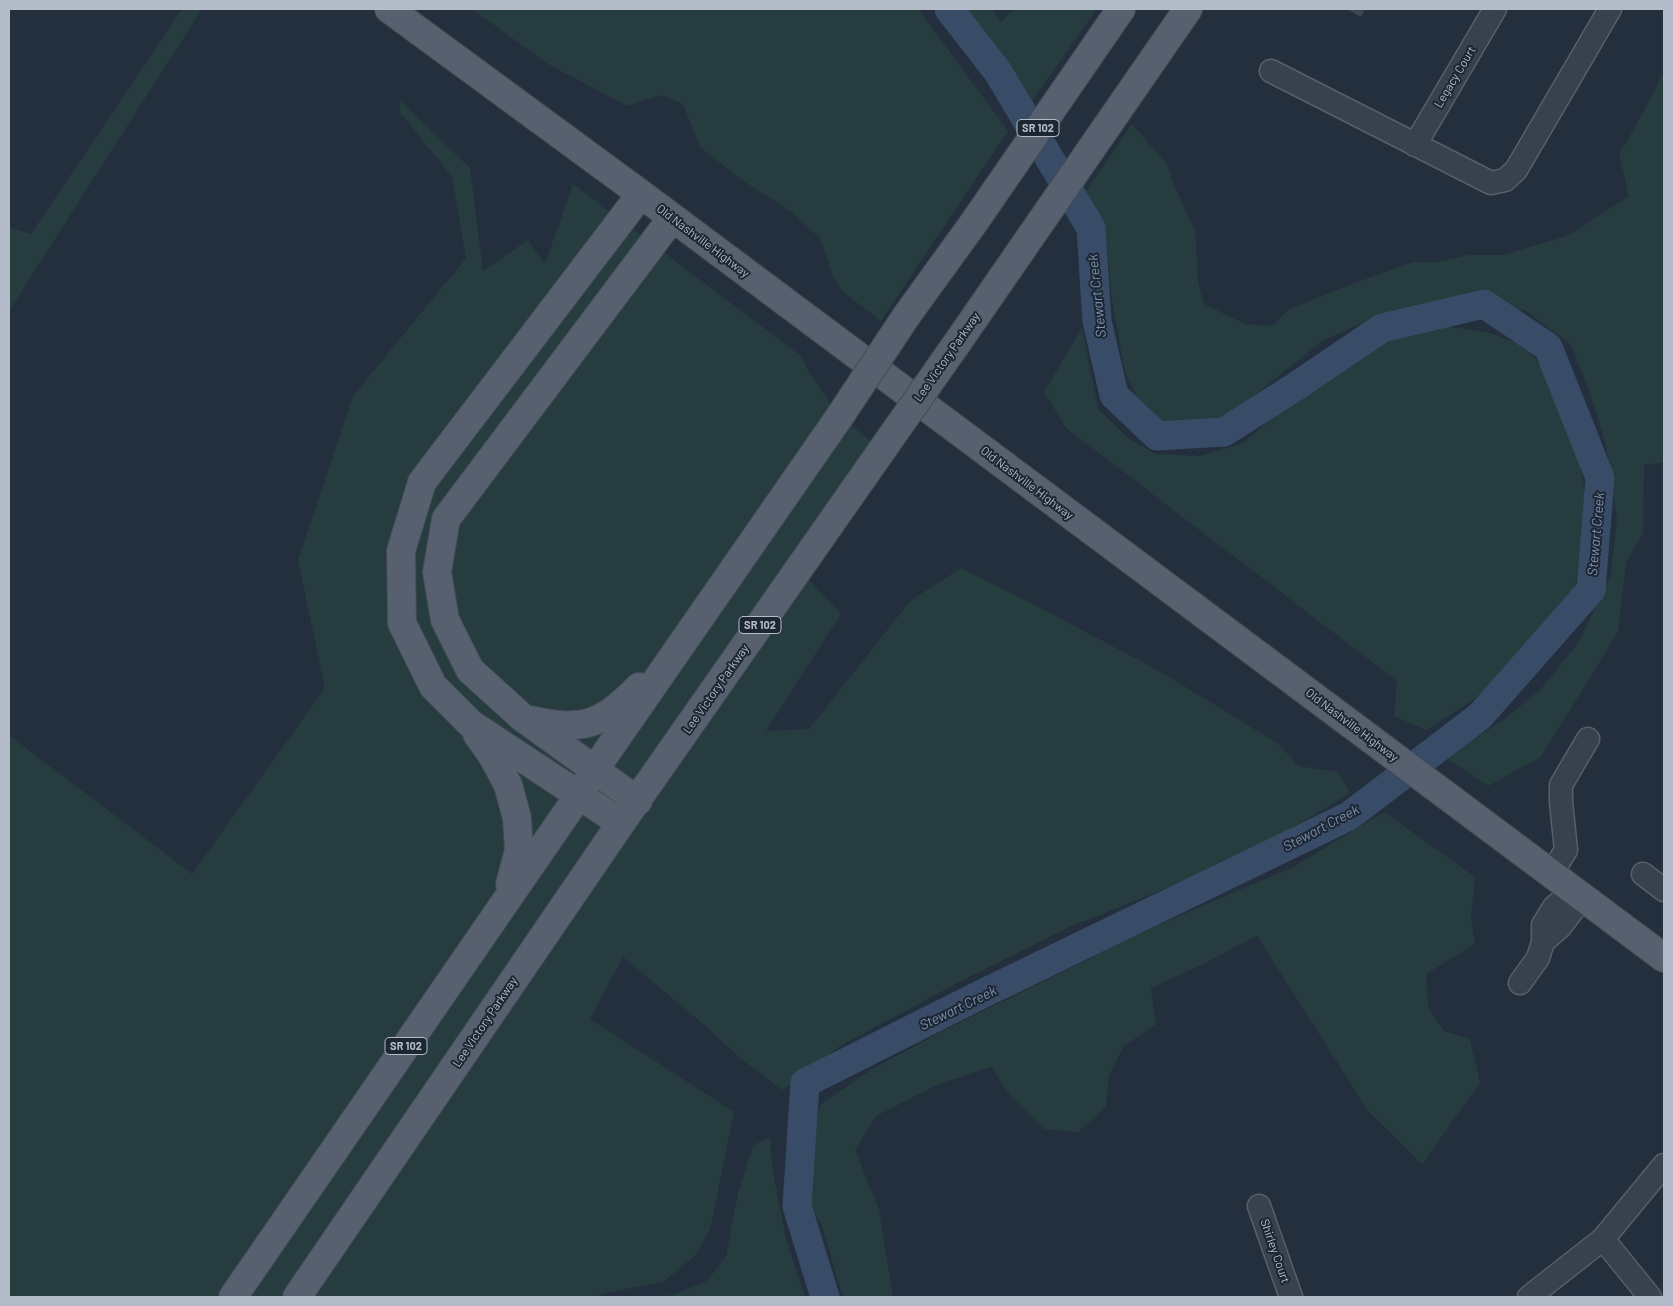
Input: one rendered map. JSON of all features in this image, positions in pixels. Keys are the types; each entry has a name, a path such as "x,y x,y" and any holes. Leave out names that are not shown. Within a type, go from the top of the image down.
{"main road":[{"name":"Old Nashville Highway","path":"389,9 641,194 1664,958"},
{"name":"SR 102","path":"233,1297 840,416 907,315 975,221 1121,9"},
{"name":"Lee Victory Parkway","path":"297,1297 621,823 1188,9"},
{"path":"506,901 519,850 517,818 508,785 492,755 471,724 433,686 402,622 401,551 422,482 641,194"},
{"path":"638,801 523,718 470,670 445,620 437,572 446,519 672,218"},
{"path":"523,718 566,726 584,725 602,718 619,707 640,685 722,567 756,537"},
{"path":"471,724 621,823"}],"street":[{"name":"Legacy Court","path":"1415,145 1495,9"},
{"path":"1271,71 1491,183 1505,180 1516,170 1610,9"},
{"path":"1551,874 1566,850 1561,785 1588,739"},
{"path":"1643,874 1664,890"},
{"path":"1520,983 1538,958 1543,942 1543,925 1554,908 1578,894"},
{"path":"1529,1297 1603,1239 1664,1165"},
{"name":"Shirley Court","path":"1259,1206 1291,1297"},
{"path":"1603,1239 1650,1297"}],"green space":[{"path":"182,9 202,9 9,311 9,227 31,234"},
{"path":"472,9 918,9 1008,131 881,321 843,292 834,279 820,238 790,211 739,178 700,147 683,104 662,95 627,106 548,64"},
{"path":"963,9 992,9 1001,22 1014,9 1097,9 1029,105"},
{"path":"1664,71 1664,462 1644,465 1643,533 1626,562 1618,632 1541,757 1488,786 1445,757 1502,721 1540,690 1578,643 1611,575 1617,519 1606,445 1588,387 1570,344 1525,310 1462,300 1383,314 1322,341 1220,423 1169,428 1142,409 1125,372 1112,300 1107,244 1084,194 1132,124 1167,164 1173,183 1195,231 1198,281 1204,304 1245,324 1271,326 1290,309 1413,262 1438,262 1468,255 1503,255 1567,236 1629,196 1619,154 1637,124"},
{"path":"401,101 470,168 483,271 528,240 545,264 573,184 800,355 809,372 840,416 882,450 799,569 841,614 766,731 809,729 910,601 961,568 1163,673 1277,743 1299,766 1338,772 1350,793 1289,830 1177,884 1067,928 963,980 840,1046 782,1090 740,1058 709,1029 623,957 590,1019 734,1112 710,1230 695,1256 663,1282 605,1293 594,1297 9,1297 9,735 192,874 325,688 298,560 353,396 466,258 452,177 399,111"},
{"path":"1440,325 1494,334 1527,347 1556,388 1578,454 1590,521 1574,590 1484,693 1426,730 1394,716 1397,681 1066,428 1044,392 1082,328 1098,409 1128,438 1156,454 1200,456 1243,443 1278,413 1313,392 1353,356 1394,334"},
{"path":"1384,812 1475,877 1471,918 1475,944 1426,974 1428,1007 1444,1031 1470,1039 1480,1083 1422,1164 1368,1111 1257,936 1151,988 1156,1024 1123,1047 1109,1076 1106,1107 1078,1132 1044,1129 1010,1095 991,1067 939,1084 876,1116 855,1150 879,1210 893,1297 843,1297 822,1226 807,1200 808,1137 821,1104 872,1069 939,1033 1153,927 1293,867"},
{"path":"770,1138 772,1167 786,1239 805,1297 661,1297 675,1294 708,1280 726,1256 738,1193 753,1145"}],"waterway":[{"name":"Stewart Creek","path":"825,1297 797,1206 805,1083 984,993 1349,816 1480,716 1591,590 1600,478 1548,347 1484,304 1382,328 1224,432 1157,436 1114,395 1097,321 1091,228 998,72 949,9"}]}
